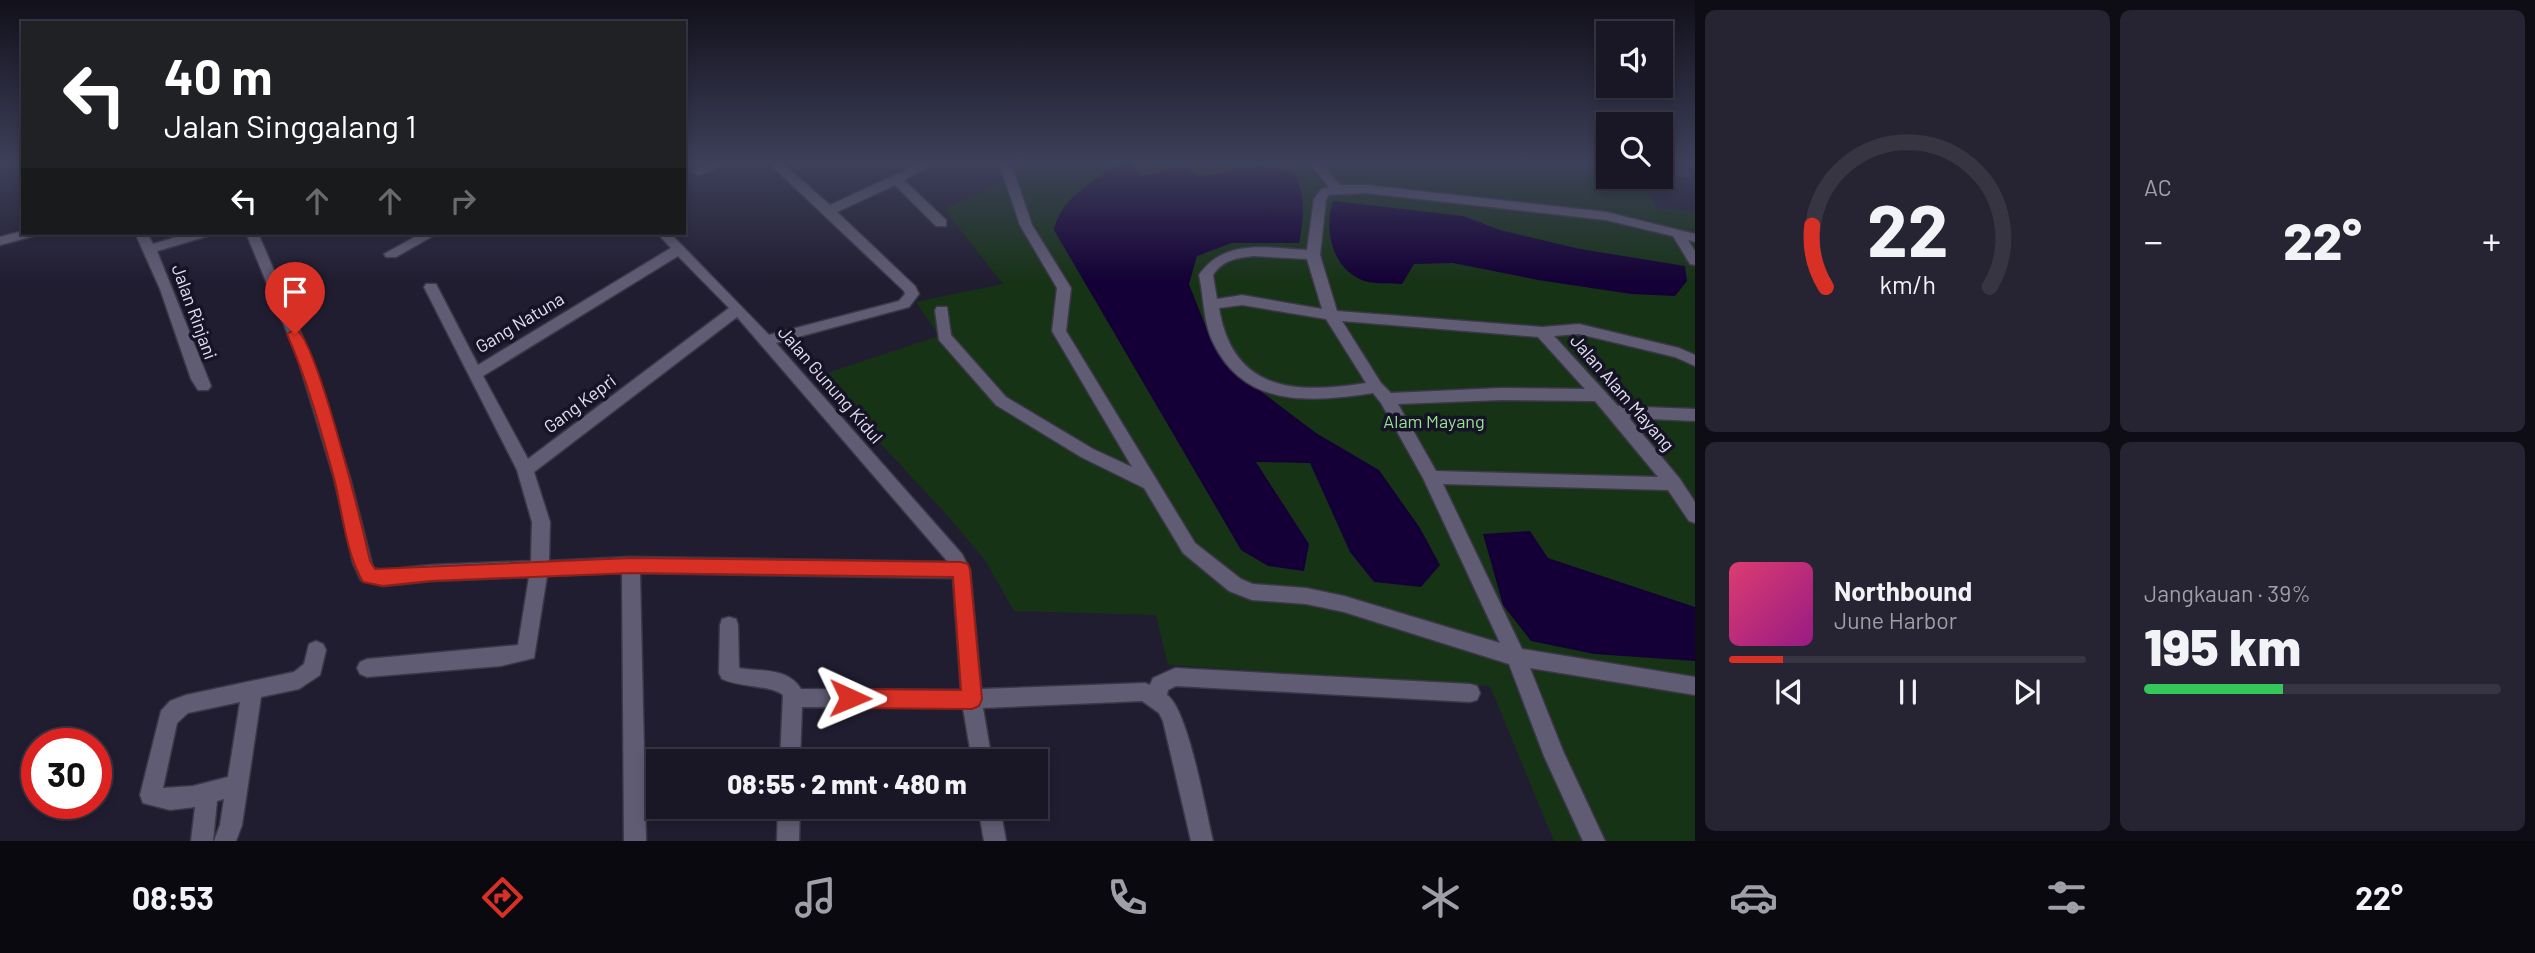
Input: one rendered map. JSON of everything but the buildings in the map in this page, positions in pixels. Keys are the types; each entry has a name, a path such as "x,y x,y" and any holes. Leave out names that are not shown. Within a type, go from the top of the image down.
{"street":[{"path":"766,341 904,304 912,294 910,289 818,202"},
{"path":"828,211 847,202"},
{"path":"920,202 941,223"},
{"path":"1018,202 1026,225 1064,288 1059,331 1189,548 1235,585 1262,594 1307,596 1344,604 1516,657 1695,686"},
{"path":"1320,202 1313,255 1331,315 1430,477 1516,657 1554,756 1594,841"},
{"path":"1484,202 1606,216 1695,238"},
{"path":"1677,233 1695,261"},
{"path":"0,241 22,235"},
{"name":"Jalan Rinjani","path":"142,235 151,249 196,375 203,386"},
{"name":"Jalan Rinjani","path":"151,249 196,235"},
{"path":"253,235 305,359 342,478 365,573 375,578 631,565 961,570 972,699 980,749"},
{"path":"391,254 428,235"},
{"name":"Jalan Gunung Kidul","path":"665,235 738,309 949,548 961,570"},
{"name":"Gang Natuna","path":"525,470 475,374 679,249"},
{"path":"1313,255 1237,253 1218,258 1206,275 1220,342 1245,372 1261,383 1308,395 1600,395"},
{"path":"431,287 475,374"},
{"path":"1212,304 1242,300 1331,315 1542,332 1579,329 1671,351 1695,360"},
{"name":"Gang Kepri","path":"525,470 738,309"},
{"path":"942,310 944,336 1001,401 1087,453 1150,483"},
{"name":"Jalan Alam Mayang","path":"1542,332 1616,412 1674,484 1695,516"},
{"path":"1616,412 1695,415"},
{"path":"367,668 501,657 527,652 539,568 541,521 525,470"},
{"path":"1430,477 1674,484"},
{"path":"631,565 635,841"},
{"path":"729,625 729,673 747,680 780,681 792,690 796,698"},
{"path":"238,785 172,800 158,799 151,794 168,718 177,708 186,704 252,692 306,677 313,669 316,650"},
{"path":"1156,697 1160,684 1175,677 1470,693"},
{"path":"225,841 231,825 252,692"},
{"path":"796,698 972,699 1145,692 1166,706 1173,719 1202,841"},
{"path":"790,749 792,703 796,698"},
{"path":"202,841 207,793"},
{"path":"788,841 789,819"},
{"path":"991,819 995,841"}],"green space":[{"name":"Alam Mayang","path":"959,202 1654,202 1657,208 1695,211 1695,841 1554,841 1490,686 1168,665 1156,615 1014,611 985,560 947,515 818,376 939,336 916,302 1003,284 944,209"}],"shaded area":[{"path":"1068,202 1302,202 1299,243 1232,243 1197,256 1189,284 1209,335 1250,383 1316,433 1379,470 1420,528 1440,565 1421,587 1374,582 1350,552 1310,463 1256,462 1309,544 1304,571 1268,566 1241,550 1054,230"},
{"path":"1333,202 1344,202 1463,216 1500,230 1580,249 1685,266 1687,281 1675,296 1631,294 1538,280 1453,263 1414,264 1402,284 1368,282 1346,270 1339,260 1330,237"},
{"path":"1530,531 1548,558 1695,607 1695,661 1594,654 1531,641 1503,605 1483,534"}],"route":[{"path":"295,334 342,478 365,573 375,578 431,573 631,565 961,570 972,699 850,698"}]}
